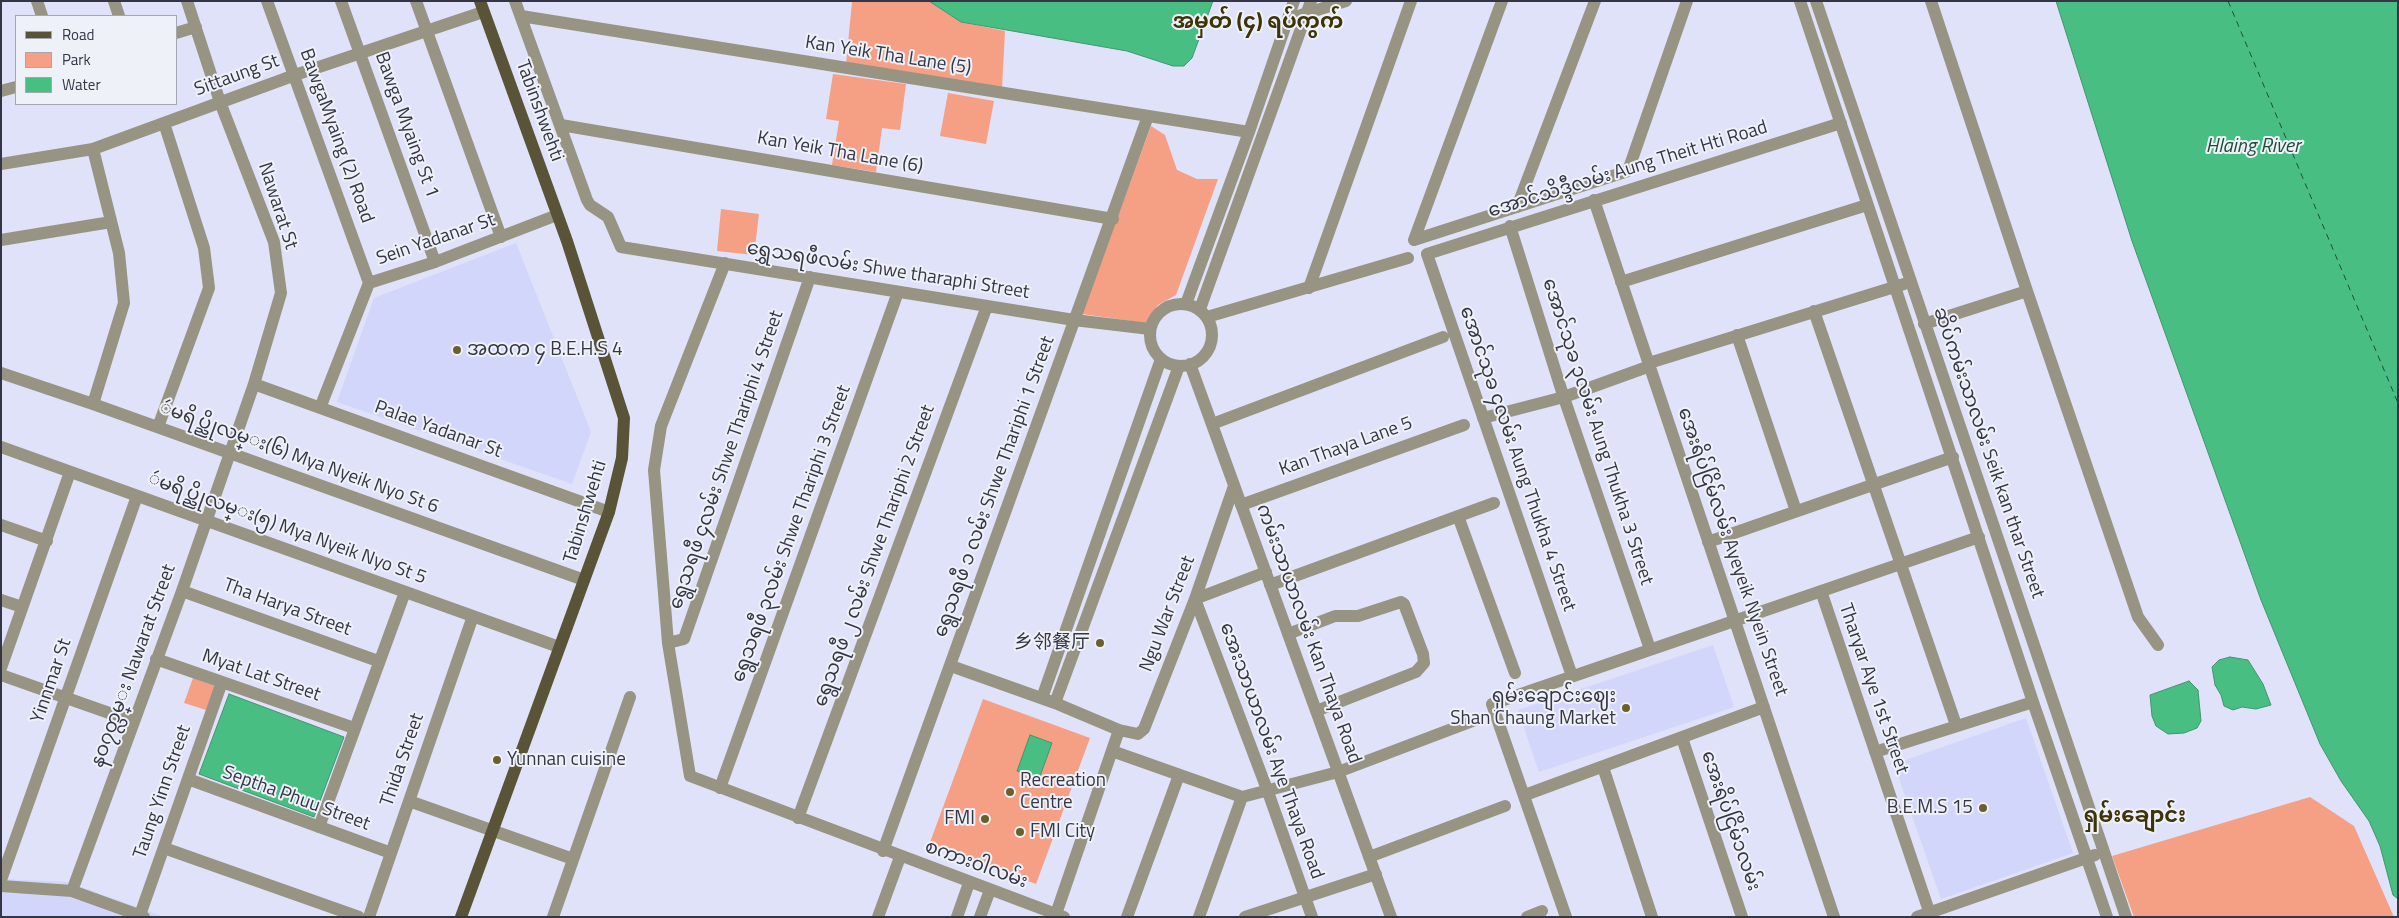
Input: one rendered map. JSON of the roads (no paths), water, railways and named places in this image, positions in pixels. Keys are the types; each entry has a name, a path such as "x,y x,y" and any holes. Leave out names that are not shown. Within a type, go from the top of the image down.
{"main road":[{"name":"Tabinshwehti","path":"461,917 609,512 622,458 624,418 557,215 482,6"}],"street":[{"path":"37,1 42,15"},
{"path":"114,1 119,15"},
{"name":"Nawarat St","path":"187,1 220,102 274,242 281,293 254,384 230,453"},
{"name":"BawgaMyaing (2) Road","path":"267,1 369,283"},
{"name":"Bawga Myaing St 1","path":"341,1 435,262"},
{"path":"416,1 501,237"},
{"path":"515,1 560,125"},
{"path":"1186,304 1249,132 1294,1"},
{"path":"1204,313 1311,1"},
{"path":"1287,20 1346,1"},
{"path":"1309,288 1411,1"},
{"path":"1502,1 1414,240 1628,171 1687,1"},
{"path":"1517,207 1595,1"},
{"name":"ဆိပ်ကမ်းသာလမ်း Seik kan thar Street","path":"1800,1 2033,702 2107,917"},
{"name":"ဆိပ်ကမ်းသာလမ်း Seik kan thar Street","path":"1816,1 2126,917"},
{"path":"1931,1 2026,291 2138,617 2158,645"},
{"name":"Sittaung St","path":"1,164 93,149 295,75 426,30 482,6"},
{"name":"Kan Yeik Tha Lane (5)","path":"521,16 1249,132"},
{"path":"178,32 196,27"},
{"path":"1,91 15,87"},
{"name":"ရွေသရဖီ ၁ လမ်း Shwe Thariphi 1 Street","path":"883,850 951,666 1074,320 1113,219 1148,116"},
{"path":"158,427 208,288 204,248 164,122"},
{"name":"အောင်သိဒ္ဒီလမ်း Aung Theit Hti Road","path":"1426,254 1841,123"},
{"name":"Kan Yeik Tha Lane (6)","path":"560,125 1113,219"},
{"name":"ရွှေသရဖီလမ်း Shwe tharaphi Street","path":"560,125 587,200 590,205 608,217 621,246 1074,320 1150,329"},
{"path":"93,149 119,253 124,302 93,404"},
{"name":"အေးရိပ်ငြိမ်လမ်း Ayeyeik Nyein Street","path":"1594,200 1834,917"},
{"path":"1622,282 1867,205"},
{"name":"Sein Yadanar St","path":"320,408 369,283 435,262 557,215"},
{"path":"1,240 111,222"},
{"name":"အောင်သုခ ၃လမ်း Aung Thukha 3 Street","path":"1510,226 1564,397 1650,649"},
{"name":"အောင်သုခ ၄လမ်း Aung Thukha 4 Street","path":"1426,254 1572,676"},
{"path":"1204,313 1309,288 1408,258"},
{"path":"668,643 654,470 661,426 725,264"},
{"name":"ရွေသရဖီ ၄လမ်း Shwe Thariphi 4 Street","path":"668,643 684,639 810,277"},
{"path":"1483,418 1564,397 1649,364 1910,282"},
{"path":"1924,324 2026,291"},
{"name":"ရွေသရဖီ ၃လမ်း Shwe Thariphi 3 Street","path":"720,788 898,292"},
{"path":"1175,304 1186,304 1204,313 1212,328 1212,339 1209,349 1202,358 1184,365 1161,359 1154,350 1150,340 1150,329 1156,315 1165,308 1175,304"},
{"name":"ရွေသရဖီ ၂ လမ်း Shwe Thariphi 2 Street","path":"798,818 987,306"},
{"path":"1814,312 1956,725"},
{"path":"1212,424 1443,336"},
{"path":"1737,336 1796,511"},
{"path":"1042,698 1161,359"},
{"path":"1055,703 1184,365"},
{"name":"ကမ်းသာယာလမ်း Kan Thaya Road","path":"1184,365 1212,424 1391,917"},
{"name":"ဴမရိပ္ညိုလမ္း(၆) Mya Nyeik Nyo St 6","path":"1,373 158,427 584,580"},
{"name":"Palae Yadanar St","path":"254,384 609,512"},
{"name":"Kan Thaya Lane 5","path":"1241,505 1464,425"},
{"name":"ဴမရိပ္ညိုလမ္း(၅) Mya Nyeik Nyo St 5","path":"1,447 559,647"},
{"name":"နဝ၇တ္လမ္း Nawarat Street","path":"72,891 132,721 182,591 230,453"},
{"path":"1708,542 1953,458"},
{"path":"1,668 70,472"},
{"name":"Ngu War Street","path":"1119,730 1138,734 1144,730 1195,599 1234,486"},
{"name":"Yinnmar St","path":"1,880 137,496"},
{"path":"1270,585 1494,503"},
{"path":"1458,516 1515,673"},
{"path":"1,525 47,540"},
{"path":"1566,917 1492,704 1979,538"},
{"path":"1195,599 1266,572"},
{"name":"Tha Harya Street","path":"182,591 378,661"},
{"name":"Tharyar Aye 1st Street","path":"1820,591 1875,752 1926,915"},
{"path":"319,827 378,661 405,592"},
{"name":"အေးသာယာလမ်း Aye Thaya Road","path":"1195,599 1268,792 1312,917"},
{"path":"1,600 22,607"},
{"path":"1288,634 1335,616 1358,616 1401,602 1406,609 1420,645 1424,663 1416,672 1316,711"},
{"name":"Thida Street","path":"369,917 473,616"},
{"name":"စကား၀ါလမ်း","path":"668,643 690,776 1058,916"},
{"name":"Myat Lat Street","path":"156,659 354,728"},
{"path":"951,666 1042,698 1119,730 1058,916"},
{"path":"1,675 132,721"},
{"name":"Taung Yinn Street","path":"142,916 222,682"},
{"path":"553,917 630,697"},
{"path":"1875,752 2033,702"},
{"path":"1525,795 1764,708"},
{"path":"1112,751 1242,797 1268,792 1338,772 1478,719"},
{"name":"အေးရိပ်ငြိမ်၁လမ်း","path":"1682,738 1742,917"},
{"path":"1603,767 1652,917"},
{"path":"1127,917 1179,776"},
{"name":"Septha Phuu Street","path":"188,779 391,853"},
{"path":"1199,917 1242,797"},
{"path":"409,801 572,859"},
{"path":"1369,857 1505,806"},
{"path":"164,848 359,917"},
{"path":"1926,915 2104,852"},
{"path":"878,917 900,857"},
{"path":"1245,917 1376,874"},
{"path":"957,917 970,883"},
{"path":"1,886 72,891 142,916"},
{"path":"980,917 990,890"},
{"path":"1527,917 1542,911"}],"water":[{"path":"929,1 1213,1 1192,58 1184,66 1173,66 1127,51 961,22"},
{"name":"Hlaing River","path":"2056,1 2398,1 2398,899 2393,895 2380,846 2369,821 2341,781 2320,744 2261,600 2132,241"},
{"path":"2230,657 2248,660 2263,684 2271,705 2256,709 2242,707 2233,710 2224,706 2221,695 2215,685 2212,667 2219,660"},
{"path":"2189,681 2198,690 2201,721 2197,728 2184,733 2168,734 2156,726 2152,716 2150,695"},
{"path":"229,694 344,737 314,817 199,774"},
{"path":"1030,735 1052,743 1039,779 1017,771"}],"place":[{"name":"အထက ၄ B.E.H.S 4","path":"457,350"},
{"name":"乡邻餐厅","path":"1100,643"},
{"name":"ရှမ်းချောင်းဈေး Shan Chaung Market","path":"1626,708"},
{"name":"Yunnan cuisine","path":"497,760"},
{"name":"Recreation Centre","path":"1010,792"},
{"name":"B.E.M.S 15","path":"1983,808"},
{"name":"FMI","path":"985,819"},
{"name":"FMI City","path":"1020,832"}],"district":[{"name":"အမှတ် (၄) ရပ်ကွက်","path":"1258,23"},
{"name":"ရှမ်းချောင်း","path":"2135,817"}]}
